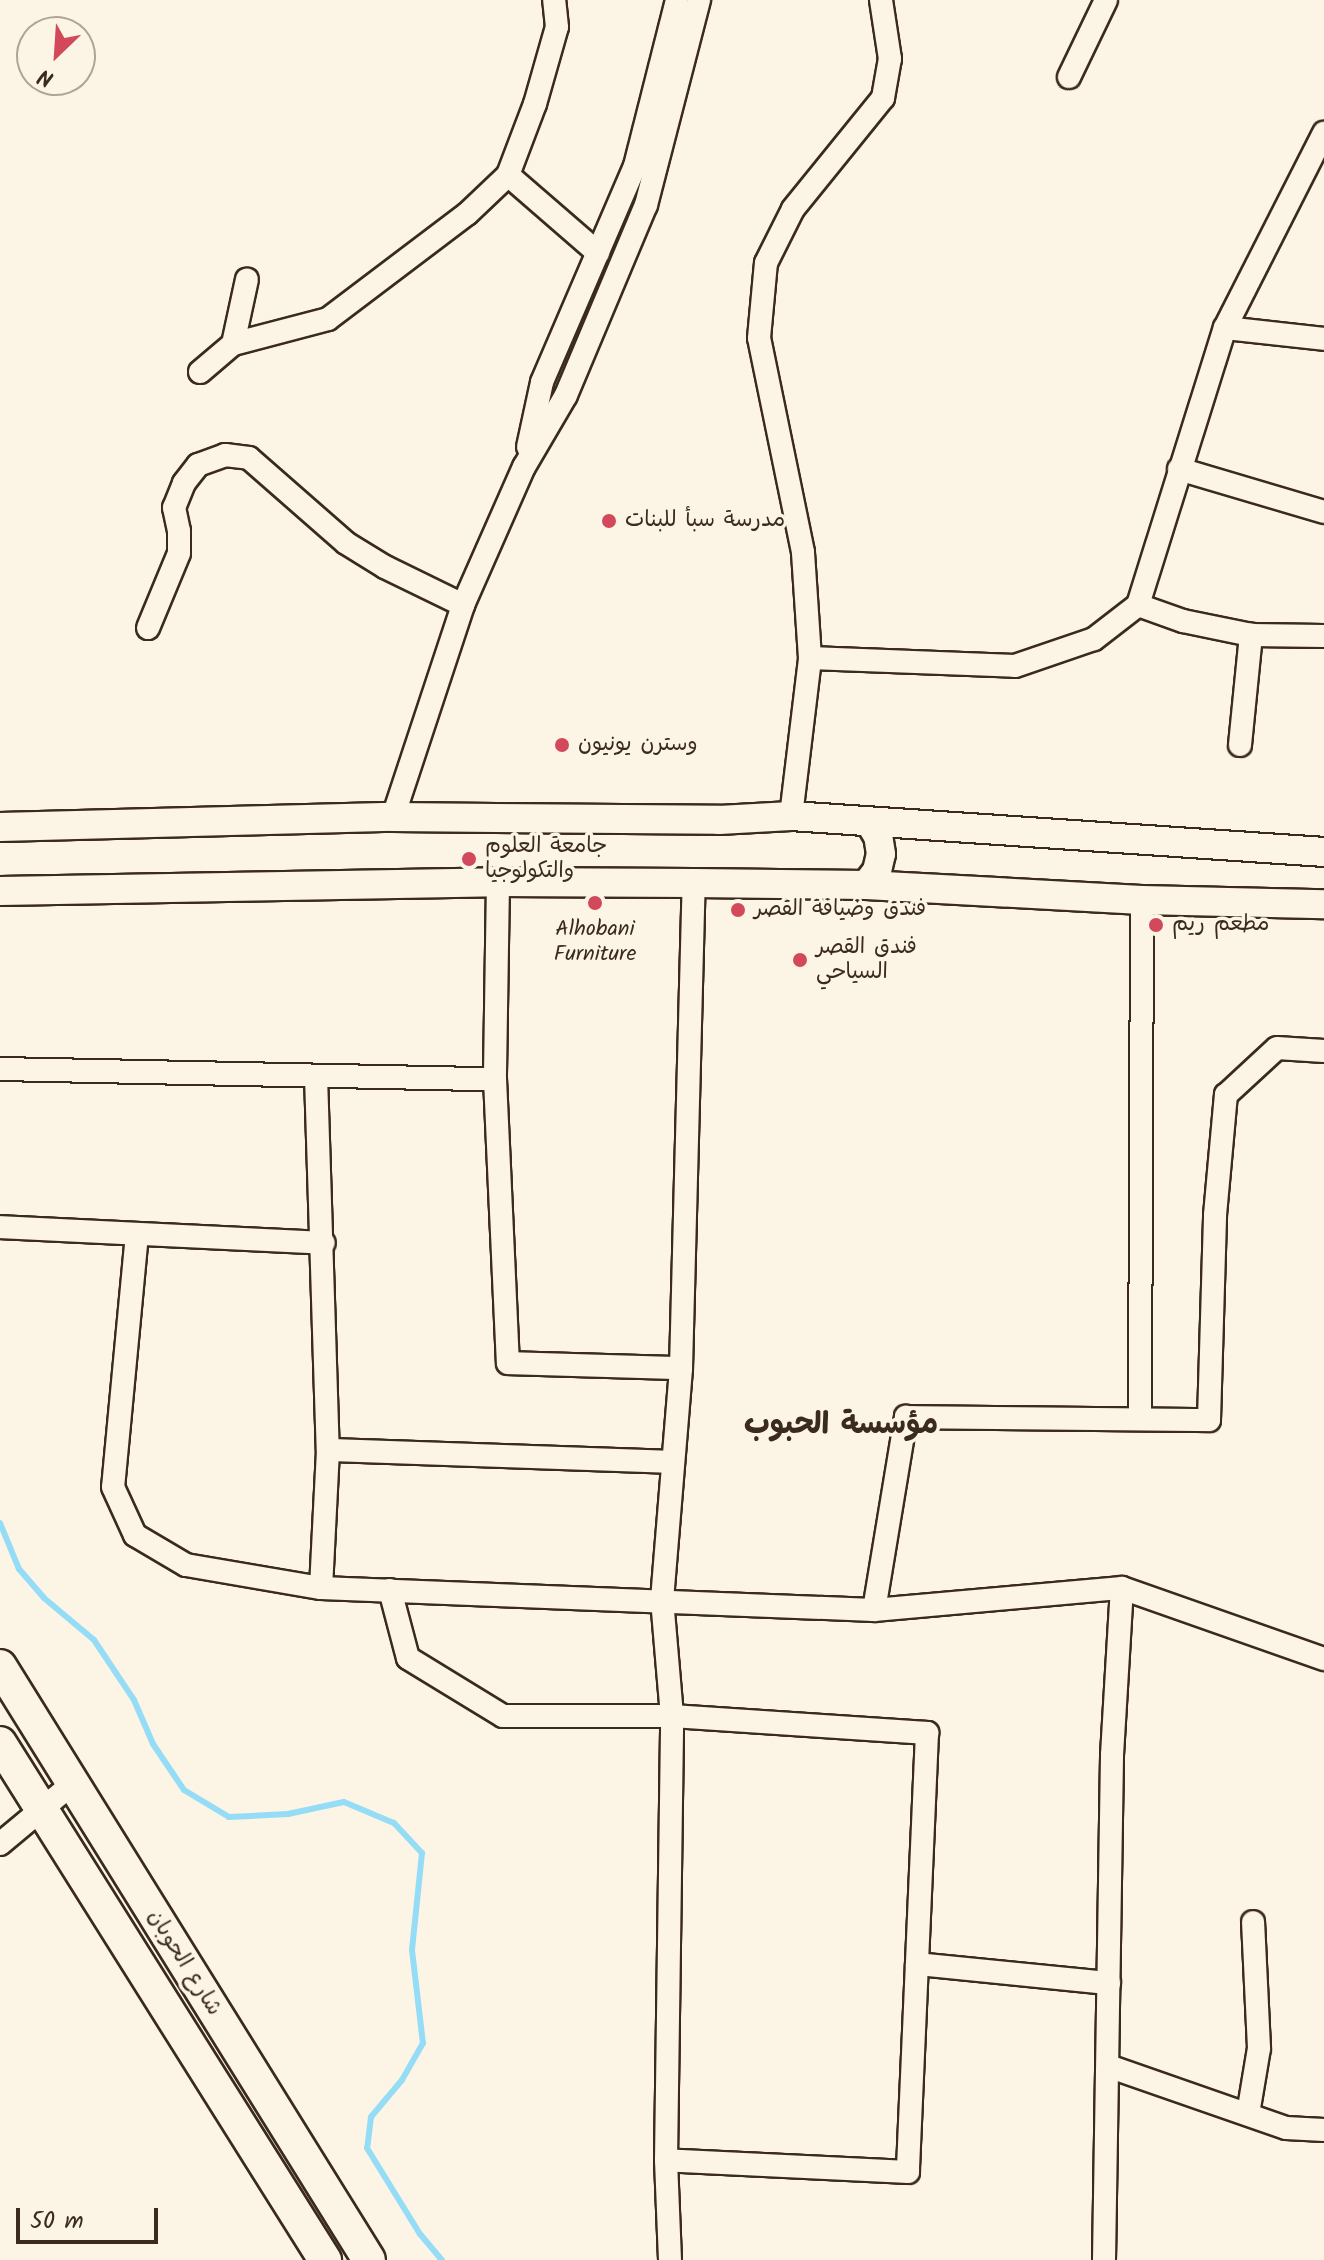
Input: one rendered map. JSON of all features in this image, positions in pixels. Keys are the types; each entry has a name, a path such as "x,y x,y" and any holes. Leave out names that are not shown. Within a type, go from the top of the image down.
{"highway":[{"name":"شارع الحوبان","path":"0,1666 369,2260"},
{"name":"شارع الحوبان","path":"0,1743 325,2260"}],"main road":[{"path":"0,827 393,817 719,820 791,816 1324,852"},
{"path":"866,885 877,871 881,854 878,836 869,821"},
{"path":"0,891 498,882 694,883 866,885 1142,900 1324,904"}],"street":[{"path":"200,372 233,344 328,319 467,214 508,175 535,104 557,27 554,0"},
{"path":"524,467 542,382 635,166 677,0"},
{"path":"393,817 463,605 524,467 566,395 646,205 699,0"},
{"path":"791,816 810,658 803,552 759,338 766,263 793,209 883,98 890,59 881,0"},
{"path":"1069,77 1106,0"},
{"path":"810,658 1015,666 1094,639 1138,605 1225,328 1324,133"},
{"path":"508,175 598,253"},
{"path":"233,344 247,279"},
{"path":"1225,328 1324,339"},
{"path":"148,628 179,553 179,531 174,508 184,483 198,465 225,455 249,458 346,543 385,567 463,605"},
{"path":"1179,469 1324,512"},
{"path":"1138,605 1183,621 1251,635 1324,636"},
{"path":"1240,745 1251,635"},
{"path":"498,882 495,1079 508,1363 681,1368"},
{"path":"670,2260 666,2160 672,1716 662,1600 681,1368 694,883"},
{"path":"1140,1419 1142,900"},
{"path":"874,1610 906,1417 1209,1420 1215,1215 1226,1095 1277,1048 1324,1051"},
{"path":"0,1069 495,1079"},
{"path":"316,1076 324,1243 328,1450 321,1588"},
{"path":"0,1227 324,1243"},
{"path":"137,1234 113,1487 135,1535 186,1565 321,1588 874,1610 1122,1588 1324,1659"},
{"path":"328,1450 671,1462"},
{"path":"1104,2260 1112,1755 1122,1588"},
{"path":"390,1590 408,1658 503,1716 672,1716 927,1733 908,2172 666,2160"},
{"path":"0,1844 72,1784"},
{"path":"1248,2114 1259,2048 1253,1922"},
{"path":"917,1964 1109,1983"},
{"path":"1108,2066 1286,2128 1324,2130"}],"waterway":[{"path":"0,1523 19,1569 44,1598 94,1640 134,1700 153,1744 184,1790 229,1817 288,1814 344,1802 394,1823 422,1853 412,1950 423,2043 402,2080 371,2117 367,2148 420,2234 442,2260"}],"place":[{"name":"مدرسة سبأ للبنات","path":"609,521"},
{"name":"وسترن يونيون","path":"562,745"},
{"name":"جامعة العلوم والتكولوجيا","path":"469,859"},
{"name":"Alhobani Furniture","path":"595,903"},
{"name":"فندق وضيافة القصر","path":"738,910"},
{"name":"مطعم ريم","path":"1156,925"},
{"name":"فندق القصر السياحي","path":"800,960"}],"district":[{"name":"مؤسسة الحبوب","path":"841,1425"}]}
